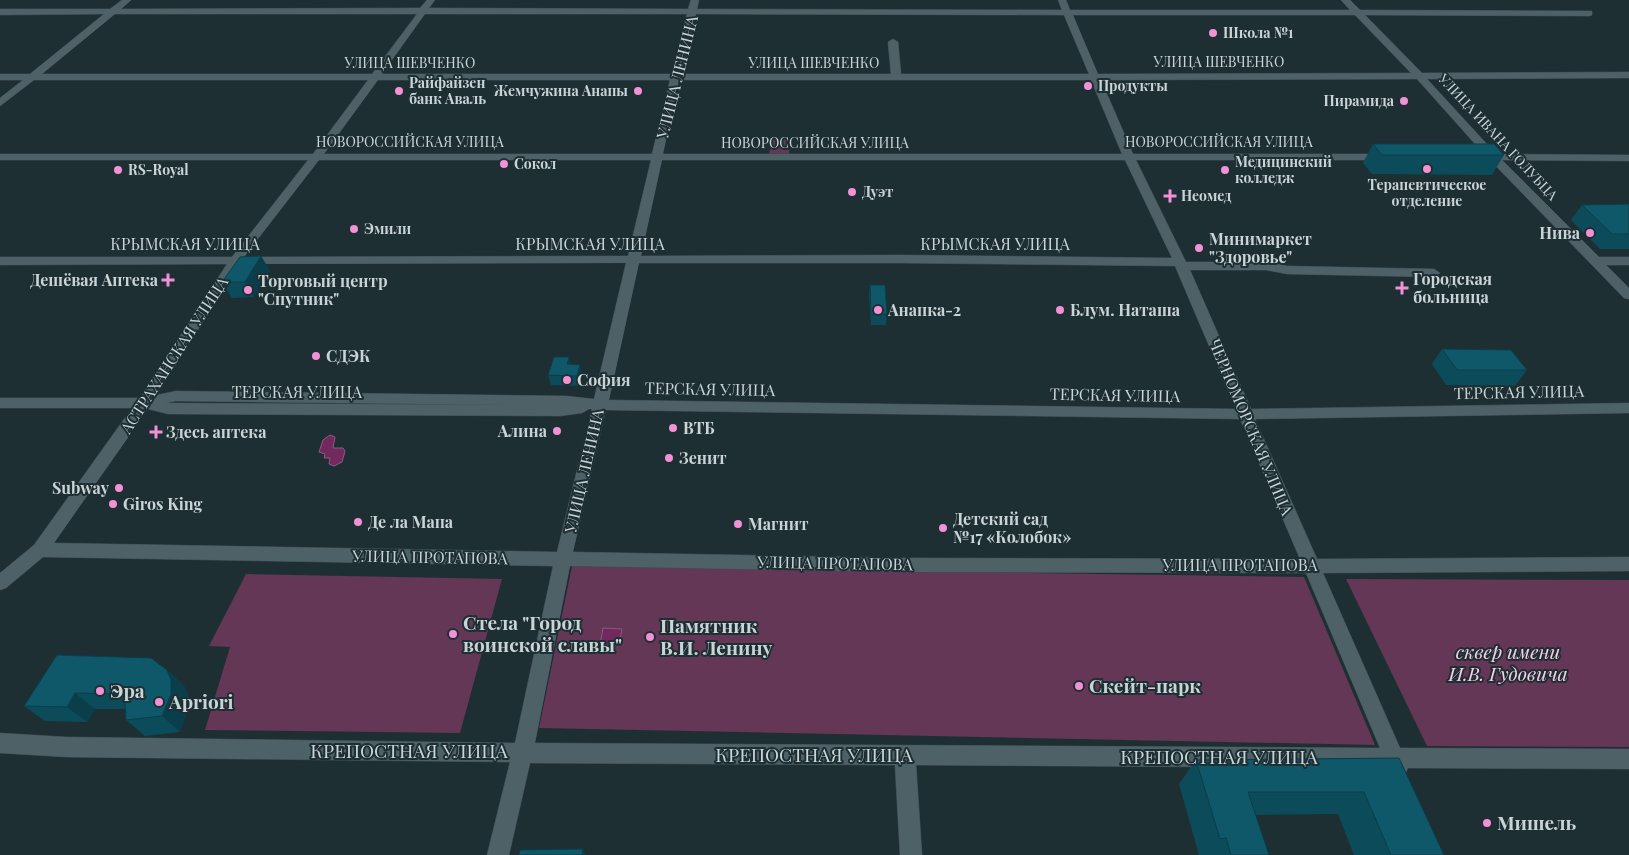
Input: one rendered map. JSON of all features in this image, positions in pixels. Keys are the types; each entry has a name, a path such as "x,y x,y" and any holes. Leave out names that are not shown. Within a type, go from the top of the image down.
{"street":[{"path":"0,102 127,0"},
{"name":"АСТРАХАНСКАЯ УЛИЦА","path":"0,583 40,550 144,403 236,261 431,0"},
{"name":"УЛИЦА ЛЕНИНА","path":"498,855 675,78 696,0"},
{"path":"893,0 895,12"},
{"name":"ЧЕРНОМОРСКАЯ УЛИЦА","path":"1062,0 1129,158 1181,264 1309,565 1406,784"},
{"name":"УЛИЦА ИВАНА ГОЛУБЦА","path":"1344,0 1420,76 1493,157 1629,295"},
{"path":"0,12 1589,13 1577,4"},
{"path":"893,42 896,77"},
{"name":"УЛИЦА ШЕВЧЕНКО","path":"0,77 374,76 675,78 1629,75"},
{"name":"НОВОРОССИЙСКАЯ УЛИЦА","path":"0,157 1129,158 1399,156"},
{"path":"1474,157 1629,158"},
{"name":"КРЫМСКАЯ УЛИЦА","path":"0,262 901,259 1266,266 1287,270 1432,269"},
{"path":"1596,261 1629,261"},
{"name":"ТЕРСКАЯ УЛИЦА","path":"0,403 144,403 168,409 550,411 600,405 1246,414 1629,408"},
{"name":"УЛИЦА ПРОТАПОВА","path":"40,550 908,565 1629,564"},
{"name":"КРЕПОСТНАЯ УЛИЦА","path":"0,744 522,752 1629,759"},
{"path":"905,755 911,855"}],"green space":[{"path":"790,136 789,155 769,155 772,138"},
{"path":"572,566 1304,577 1375,745 539,728"},
{"path":"246,574 502,579 460,733 205,730 230,647 209,646"},
{"name":"сквер имени И.В. Гудовича","path":"1346,579 1629,580 1629,747 1427,746"}],"shaded area":[{"path":"330,435 335,437 333,448 343,448 345,451 342,462 334,466 329,464 330,458 324,458 325,454 319,452 323,440"},
{"path":"603,628 622,629 619,645 600,645"}],"building":[{"path":"1373,144 1494,144 1504,155 1382,155"},
{"path":"1629,204 1629,234 1612,234 1582,205"},
{"path":"261,256 245,282 222,282 240,257"},
{"path":"870,285 885,285 887,314 871,314"},
{"path":"1442,349 1511,350 1527,370 1457,370"},
{"path":"554,357 569,357 567,364 580,365 577,376 548,375"},
{"path":"57,655 151,658 167,670 171,680 171,694 162,716 126,720 125,701 114,694 75,693 67,707 24,706"},
{"path":"1399,758 1444,855 1391,855 1364,792 1248,792 1269,855 1231,855 1226,838 1220,839 1196,760"},
{"path":"583,849 582,855 519,855 520,850"}],"place":[{"name":"Школа №1","path":"1213,33"},
{"name":"Продукты","path":"1088,86"},
{"name":"Райфайзен банк Аваль","path":"399,91"},
{"name":"Жемчужина Анапы","path":"638,91"},
{"name":"Пирамида","path":"1404,101"},
{"name":"Сокол","path":"504,164"},
{"name":"Терапевтическое отделение","path":"1427,169"},
{"name":"RS-Royal","path":"118,170"},
{"name":"Медицинский колледж","path":"1225,170"},
{"name":"Дуэт","path":"852,192"},
{"name":"Неомед","path":"1170,196"},
{"name":"Эмили","path":"354,229"},
{"name":"Нива","path":"1590,233"},
{"name":"Минимаркет \"Здоровье\"","path":"1199,248"},
{"name":"Дешёвая Аптека","path":"168,280"},
{"name":"Городская больница","path":"1402,288"},
{"name":"Торговый центр \"Спутник\"","path":"248,290"},
{"name":"Анапка-2","path":"878,310"},
{"name":"Блум. Наташа","path":"1060,310"},
{"name":"СДЭК","path":"316,356"},
{"name":"София","path":"567,380"},
{"name":"ВТБ","path":"673,428"},
{"name":"Алина","path":"557,431"},
{"name":"Здесь аптека","path":"156,432"},
{"name":"Зенит","path":"669,458"},
{"name":"Subway","path":"119,488"},
{"name":"Giros King","path":"113,504"},
{"name":"Де ла Мапа","path":"358,522"},
{"name":"Магнит","path":"738,524"},
{"name":"Детский сад №17 «Колобок»","path":"943,528"},
{"name":"Стела \"Город воинской славы\"","path":"453,634"},
{"name":"Памятник В.И. Ленину","path":"650,637"},
{"name":"Скейт-парк","path":"1079,686"},
{"name":"Эра","path":"100,691"},
{"name":"Apriori","path":"159,702"},
{"name":"Мишель","path":"1487,823"}]}
